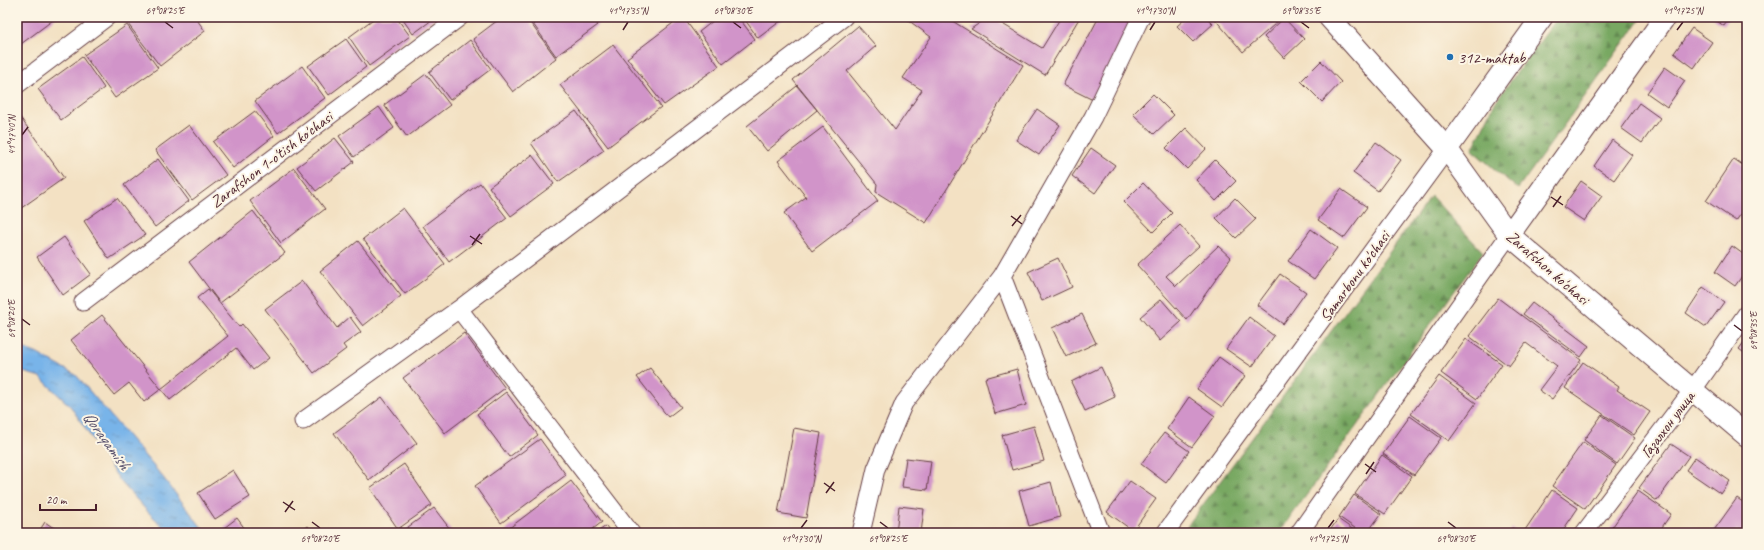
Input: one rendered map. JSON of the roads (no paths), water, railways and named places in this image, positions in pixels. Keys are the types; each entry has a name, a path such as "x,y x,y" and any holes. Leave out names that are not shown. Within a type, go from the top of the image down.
{"street":[{"path":"17,85 107,17"},
{"name":"Zarafshon 1-o'tish ko'chasi","path":"83,302 460,17"},
{"path":"303,421 459,309 844,17"},
{"path":"860,533 876,469 904,403 1002,276 1093,117 1141,17"},
{"name":"Zarafshon ko'chasi","path":"1329,17 1447,149 1509,235 1747,436"},
{"name":"Samarbonu ko'chasi","path":"1165,533 1542,17"},
{"path":"1299,533 1665,17"},
{"path":"1002,276 1101,533"},
{"path":"459,309 631,533"},
{"name":"Газалхон улица","path":"1584,533 1692,391 1747,314"}],"water":[{"name":"Qoraqamish","path":"17,346 36,353 76,375 162,476 206,533 170,533 148,512 120,481 71,407 40,377 17,370"}],"place":[{"name":"312-maktab","path":"1450,57"}]}
